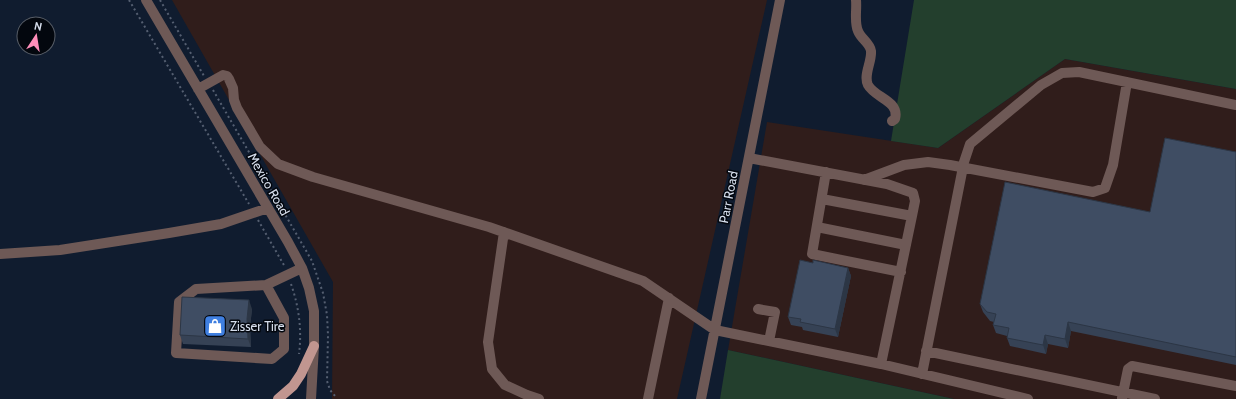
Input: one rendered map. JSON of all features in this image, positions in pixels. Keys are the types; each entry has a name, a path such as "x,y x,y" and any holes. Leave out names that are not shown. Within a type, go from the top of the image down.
{"main road":[{"path":"278,399 293,386 302,374 314,346"}],"street":[{"name":"Mexico Road","path":"146,0 302,268 309,288 314,311 311,399"},
{"name":"Parr Road","path":"701,399 780,0"},
{"path":"856,0 856,22 858,31 868,44 871,52 867,80 868,84 877,95 891,104 895,109 896,115 895,119 892,121"},
{"path":"922,374 963,167 970,144 1041,85 1062,73 1080,72 1236,105"},
{"path":"198,89 223,75 227,76 237,108 247,126 260,147 278,164 313,177 489,227 643,281 715,330 881,364 1028,399"},
{"path":"864,180 904,165 928,162 963,167 1093,192 1105,188 1113,165 1127,82"},
{"path":"749,158 887,184 914,194 915,201 881,364"},
{"path":"826,172 812,254 901,272"},
{"path":"822,199 912,216"},
{"path":"0,254 60,250 162,235 221,224 268,208"},
{"path":"817,227 906,245"},
{"path":"504,232 488,342 492,369 505,385 539,399"},
{"path":"266,285 284,318 284,350 272,358 176,353 179,302 196,289 266,285 302,268"},
{"path":"648,399 669,298"},
{"path":"758,309 775,312 769,341"},
{"path":"926,351 1123,396 1155,399"},
{"path":"1123,396 1128,370 1132,366 1236,386"}],"path":[{"path":"129,0 282,262 297,300 300,341 297,359"}],"shaded area":[{"path":"172,0 767,0 677,399 332,399 333,282"},
{"path":"1065,59 1236,89 1236,399 954,399 728,350 767,122 938,148"}],"green space":[{"path":"914,0 1236,0 1236,89 1065,59 938,148 891,141"},
{"path":"728,350 954,399 720,399"}],"building":[{"path":"1165,138 1236,152 1236,357 1068,322 1065,339 1045,335 1043,345 1007,338 1009,328 993,325 996,314 987,312 980,304 1005,182 1150,212"},
{"path":"800,260 813,263 813,260 848,268 835,329 800,322 801,319 788,317"},
{"name":"Zisser Tire","path":"182,297 249,300 247,319 248,339 180,335"}],"place":[{"name":"Zisser Tire","path":"215,326"}]}
